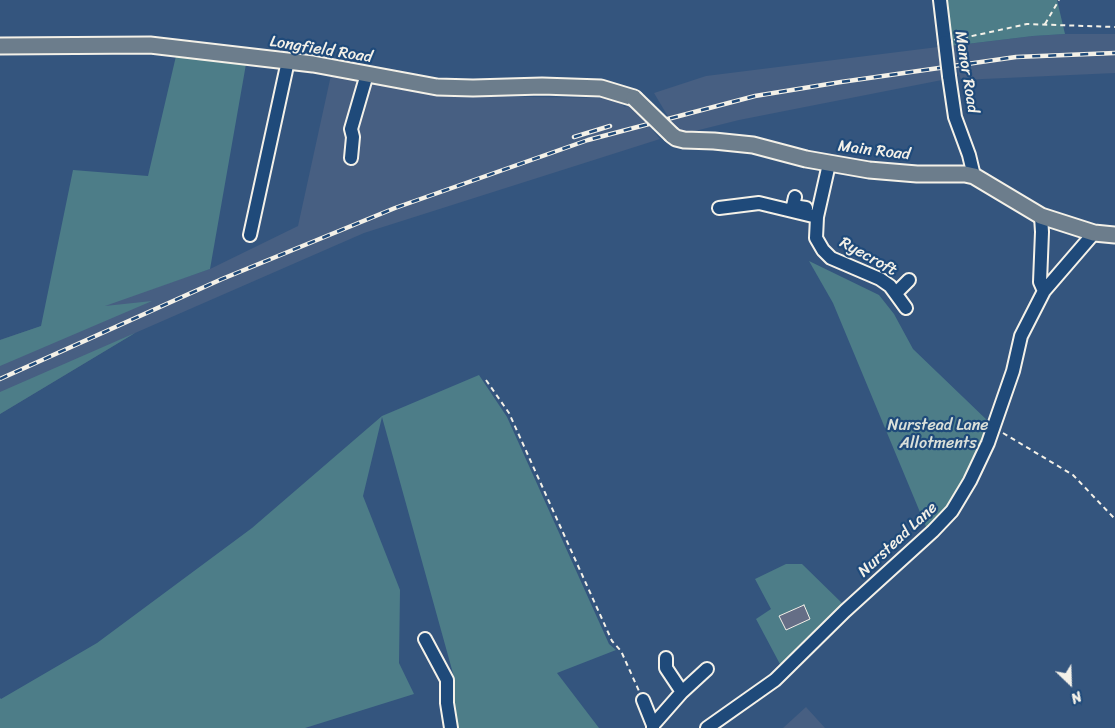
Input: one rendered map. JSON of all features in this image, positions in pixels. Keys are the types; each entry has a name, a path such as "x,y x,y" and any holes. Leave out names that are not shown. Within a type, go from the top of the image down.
{"main road":[{"name":"Longfield Road","path":"0,46 150,45 288,61 437,87 542,86 601,88 634,98"},
{"name":"Main Road","path":"634,98 676,138 753,145 829,164 879,171 917,174 965,174 974,176 1041,216 1094,233 1115,235"}],"street":[{"name":"Manor Road","path":"940,0 956,117 974,176"},
{"path":"250,235 288,61"},
{"path":"351,158 353,137 351,129 367,74"},
{"name":"Ryecroft","path":"829,164 818,214 816,238 823,250 831,258 880,279 896,293 906,308"},
{"path":"795,197 793,206 818,214"},
{"path":"719,208 760,203 818,214"},
{"path":"1041,216 1040,282 1044,292"},
{"name":"Nurstead Lane","path":"707,728 775,680 845,611 952,512 970,481 994,427 1013,371 1021,336 1044,292 1094,233"},
{"name":"Ryecroft","path":"896,293 909,280"},
{"path":"425,639 447,680 447,703 451,728"},
{"path":"666,658 666,668 682,692"},
{"path":"643,700 653,726 682,692 707,669"}],"path":[{"path":"1044,25 1059,0"},
{"path":"945,42 1028,24 1115,27"},
{"path":"486,380 509,413 612,641 621,650 643,700"},
{"path":"994,427 1073,475 1115,519"}],"shaded area":[{"path":"1115,34 1115,73 961,80 950,46 1033,36"},
{"path":"938,47 942,80 739,120 679,135 654,93 706,76"},
{"path":"331,75 450,96 613,98 625,107 631,105 660,139 364,233 135,333 0,414 0,340 210,269 298,226"},
{"path":"806,707 825,728 783,728"}],"green space":[{"path":"945,0 1057,0 1065,34 950,46 952,38"},
{"path":"176,56 246,64 210,269 105,306 152,301 0,366 0,340 41,326 73,170 148,176"},
{"name":"Nurstead Lane Allotments","path":"809,261 879,295 894,314 913,349 989,422 982,447 953,500 927,529 833,303"},
{"path":"135,333 0,414 0,392"},
{"path":"479,375 507,417 609,644 616,650 557,673 599,728 453,728 454,677 382,417 363,496 400,590 399,663 414,694 305,728 0,728 0,698 97,643 252,528 382,416"},
{"path":"786,564 802,564 845,606 781,666 756,619 771,609 755,579","holes":["803,605 810,619 786,630 779,616 788,612 791,618 799,614 796,608"]}],"building":[{"path":"804,605 810,619 786,630 779,616"}],"railway":[{"path":"0,379 222,279 395,208 588,140 755,96 1016,57 1115,53"},
{"path":"574,137 610,126"}]}
